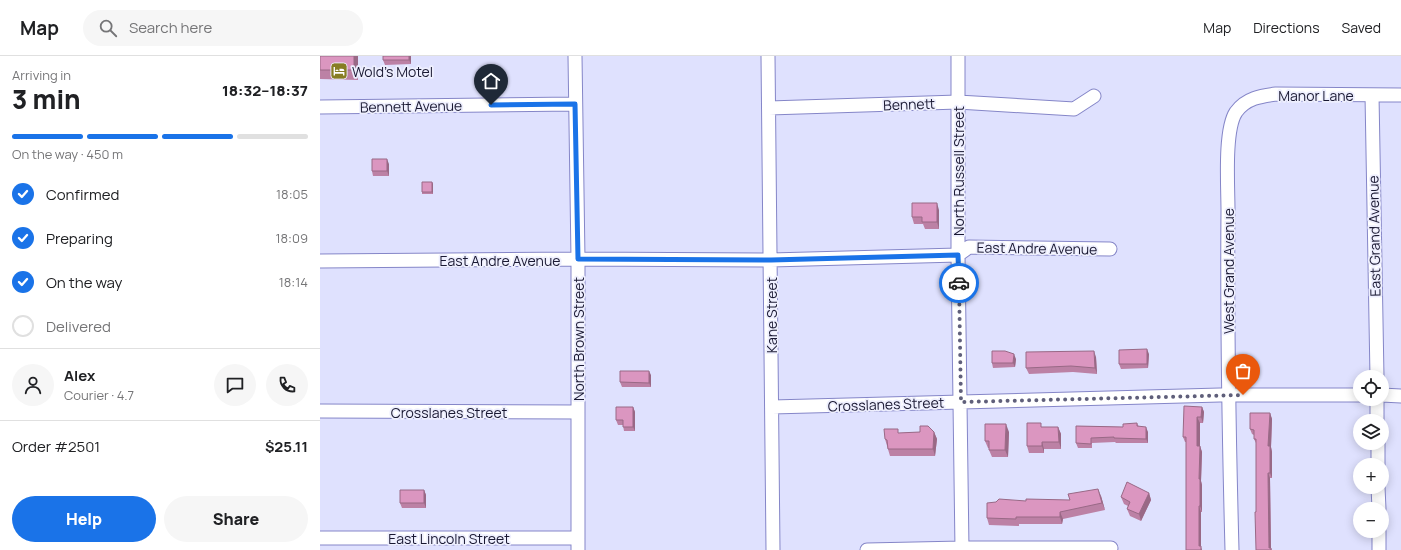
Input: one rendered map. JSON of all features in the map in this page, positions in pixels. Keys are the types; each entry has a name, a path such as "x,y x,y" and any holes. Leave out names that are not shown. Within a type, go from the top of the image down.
{"street":[{"name":"North Brown Street","path":"575,56 578,259 578,544"},
{"name":"Kane Street","path":"768,56 773,550"},
{"name":"North Russell Street","path":"958,56 958,255 962,549"},
{"name":"Manor Lane","path":"1236,112 1245,102 1264,95 1401,95"},
{"name":"East Grand Avenue","path":"1372,95 1377,370"},
{"name":"Bennett","path":"769,108 958,102 1074,109 1094,96"},
{"name":"Bennett Avenue","path":"320,107 575,104"},
{"name":"West Grand Avenue","path":"1232,550 1228,395 1228,135 1236,112"},
{"name":"East Andre Avenue","path":"320,260 771,260 958,255 969,247 1110,249"},
{"name":"Crosslanes Street","path":"772,407 1228,395 1353,395"},
{"path":"1389,396 1401,396"},
{"name":"Crosslanes Street","path":"320,411 578,412"},
{"name":"East Lincoln Street","path":"320,538 578,544"},
{"path":"1379,538 1379,550"},
{"path":"867,550 1111,548"}],"building":[{"path":"320,56 354,56 354,70 320,70"},
{"path":"383,56 409,56 409,60 383,60"},
{"path":"372,159 387,159 387,171 372,171"},
{"path":"422,182 432,182 432,192 422,192"},
{"path":"912,203 937,203 937,222 922,222 922,217 912,217"},
{"path":"1147,349 1147,364 1119,364 1119,350"},
{"path":"992,351 1005,351 1014,354 1013,363 992,363"},
{"path":"1094,351 1095,368 1071,366 1026,368 1026,352"},
{"path":"620,371 649,371 649,383 620,382"},
{"path":"1184,406 1202,407 1201,417 1197,417 1197,446 1200,446 1199,546 1201,546 1201,550 1186,550 1186,437 1183,437"},
{"path":"616,407 633,407 633,427 623,427 623,420 616,420"},
{"path":"1250,413 1270,413 1268,446 1270,446 1270,473 1268,473 1269,548 1271,548 1271,550 1256,550 1256,439 1254,439 1254,430 1250,429"},
{"path":"1027,423 1041,423 1041,427 1058,427 1059,442 1042,442 1042,446 1027,446"},
{"path":"1137,423 1137,426 1146,427 1146,439 1114,437 1091,438 1091,444 1076,443 1076,426 1123,427 1123,424"},
{"path":"985,424 1006,424 1005,450 989,450 989,441 985,441"},
{"path":"920,426 928,426 934,432 933,449 888,449 884,429 898,429 898,433 920,432"},
{"path":"1127,482 1149,493 1139,514 1127,509 1130,502 1121,497"},
{"path":"1098,489 1102,503 1060,512 1060,517 1016,517 1016,519 987,518 987,503 996,502 999,499 1026,501 1026,499 1070,500 1068,494"},
{"path":"400,490 424,490 424,503 400,503"}],"way so far":[{"path":"959,283 961,402 1243,395"}],"place":[{"name":"Wold's Motel","path":"339,71"}],"route":[{"path":"491,105 575,104 578,259 771,260 958,255 959,283"}]}
